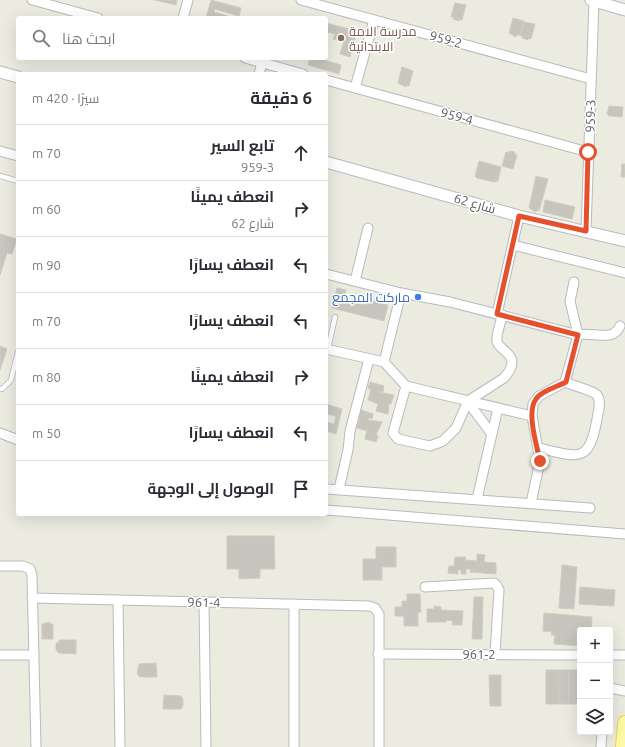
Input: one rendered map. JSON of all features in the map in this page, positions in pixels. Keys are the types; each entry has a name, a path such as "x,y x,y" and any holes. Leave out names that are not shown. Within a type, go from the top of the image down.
{"main road":[{"path":"623,747 625,723"}],"street":[{"path":"32,0 91,16"},
{"path":"184,16 188,0"},
{"name":"959-2","path":"301,0 591,79"},
{"path":"592,0 625,10"},
{"name":"959-3","path":"586,231 592,0"},
{"path":"355,88 374,20"},
{"path":"252,60 296,72"},
{"path":"260,72 262,63"},
{"path":"0,72 16,76"},
{"name":"959-4","path":"328,81 588,152"},
{"path":"0,151 16,155"},
{"name":"شارع 62","path":"328,163 519,216 625,241"},
{"path":"406,386 393,433 394,437 430,446 443,441 456,428 468,402 504,378 508,373 512,360 509,354 499,346 497,340 500,315 519,216"},
{"path":"355,281 368,228"},
{"path":"513,245 625,273"},
{"path":"328,274 401,293 450,302 578,335 586,333 606,336 614,334 620,326"},
{"path":"531,503 540,461 532,416 536,399 566,382 578,335 570,301 574,282"},
{"path":"384,362 401,293"},
{"path":"328,349 384,362 406,386 468,402 532,416"},
{"path":"339,489 348,450 350,431 369,359"},
{"path":"538,448 569,455 583,453 590,447 599,405 598,397 591,391 578,388 566,382"},
{"path":"468,402 491,432"},
{"path":"477,499 491,432 498,408"},
{"path":"0,433 16,439"},
{"path":"328,489 590,508"},
{"path":"328,510 625,534"},
{"path":"0,566 23,566 30,569 32,575 36,747"},
{"path":"425,587 494,583 499,590 494,654"},
{"name":"961-4","path":"32,598 369,606 375,608 379,614 378,654"},
{"path":"118,600 120,747"},
{"path":"204,602 206,747"},
{"path":"294,604 294,747"},
{"path":"378,654 379,747"},
{"name":"961-2","path":"378,654 577,654"},
{"path":"0,655 34,655"},
{"path":"613,655 625,655"},
{"path":"613,689 625,691"},
{"path":"601,747 602,735"}],"lane":[{"path":"0,176 16,180"},
{"path":"328,345 335,317"},
{"path":"0,389 2,389 11,380 16,360"}],"building":[{"path":"155,0 177,0 176,5"},
{"path":"211,0 241,8 239,16 215,9 214,12 227,16 207,16"},
{"path":"455,3 466,5 462,20 459,19 459,21 453,19 454,17 451,17"},
{"path":"513,18 524,21 520,35 517,35 516,37 509,33"},
{"path":"524,22 535,24 531,39 528,38 528,40 522,38 523,36 520,36"},
{"path":"328,24 357,31 350,57 340,54 345,37 342,36 340,41 333,39 335,34 328,32"},
{"path":"309,60 324,60 341,65 339,74 308,65"},
{"path":"402,67 413,71 409,86 406,85 406,87 398,83"},
{"path":"609,106 623,107 622,117 609,116 607,114"},
{"path":"509,151 515,152 514,154 517,155 513,169 502,166 506,152 509,153"},
{"path":"479,161 501,167 498,181 494,182 477,178 475,176"},
{"path":"622,164 625,164 625,177 621,177"},
{"path":"536,176 548,179 539,211 537,210 536,212 529,208"},
{"path":"545,200 575,207 572,219 543,212"},
{"path":"0,234 16,239 16,242 12,254 7,253 0,275"},
{"path":"337,288 346,290 344,300 365,305 366,299 388,305 384,321 332,308"},
{"path":"0,346 7,349 0,370"},
{"path":"370,382 384,386 383,392 379,392 394,395 391,404 389,404 388,414 376,411 378,404 368,400 371,390 368,388"},
{"path":"328,405 342,409 336,434 328,432 328,422 334,424 336,416 328,414"},
{"path":"359,409 373,414 372,419 369,418 368,420 382,422 376,435 378,436 376,442 365,439 367,431 357,428 360,417 357,416"},
{"path":"227,536 274,536 275,569 260,569 260,578 239,579 239,569 227,569"},
{"path":"376,547 396,547 396,567 382,567 382,580 363,580 363,559 376,559"},
{"path":"477,554 485,555 484,562 496,563 496,574 470,572 471,569 466,569 466,574 461,574 461,570 458,570 458,574 448,573 449,566 454,566 455,557 466,557 465,560 477,561"},
{"path":"562,565 577,567 574,609 559,608"},
{"path":"580,587 615,590 614,606 579,604"},
{"path":"407,594 420,594 421,612 418,612 418,626 404,626 404,616 395,616 395,607 402,607 402,601 407,601"},
{"path":"474,597 483,597 482,639 472,639"},
{"path":"434,606 441,607 441,610 463,611 462,625 452,625 453,621 446,620 446,622 427,622 427,609 434,609"},
{"path":"544,613 592,617 591,627 577,627 577,646 554,644 555,635 551,635 552,632 543,631"},
{"path":"50,622 50,624 53,624 53,639 42,639 42,624"},
{"path":"59,640 76,640 76,654 59,653 56,650 56,643 59,643"},
{"path":"156,663 157,677 140,677 137,674 139,664"},
{"path":"546,670 558,670 559,704 546,704"},
{"path":"558,670 569,670 569,704 559,704"},
{"path":"569,670 577,670 577,704 569,704"},
{"path":"489,675 501,675 501,706 490,706"},
{"path":"164,695 181,696 183,699 183,706 181,709 163,709"}],"place":[{"name":"مدرسة الامة الابتدائية","path":"341,38"},
{"name":"ماركت المجمع","path":"418,297"}],"route":[{"path":"540,461 532,416 533,404 539,396 566,382 578,335 497,314 519,216 586,231 588,152"}]}
